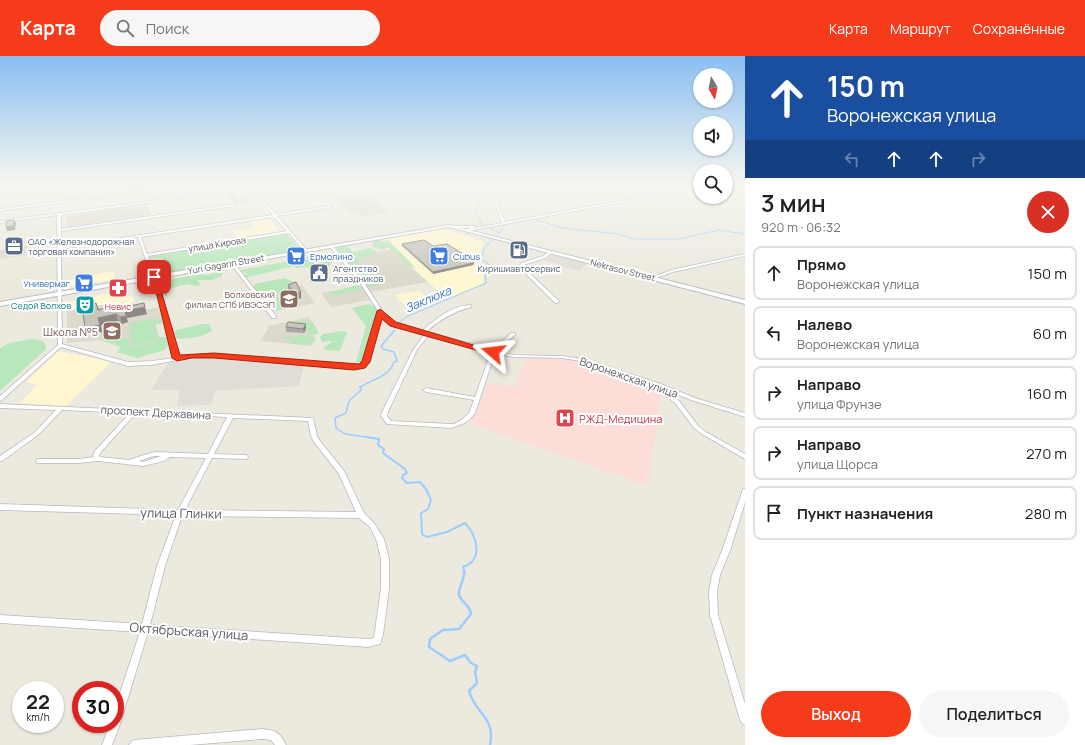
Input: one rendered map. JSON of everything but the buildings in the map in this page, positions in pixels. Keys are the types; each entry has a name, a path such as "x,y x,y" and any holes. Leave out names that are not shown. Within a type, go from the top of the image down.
{"main road":[{"path":"453,226 468,230"},
{"name":"Yuri Gagarin Street","path":"0,304 305,250 453,226"},
{"name":"Nekrasov Street","path":"468,230 745,302"}],"street":[{"path":"0,222 50,215"},
{"path":"59,215 60,293 58,340 60,345"},
{"path":"59,230 164,215"},
{"path":"59,248 280,215"},
{"path":"501,215 504,223"},
{"path":"468,230 547,215"},
{"path":"275,216 305,250"},
{"path":"453,226 482,227"},
{"name":"улица Кирова","path":"146,255 289,232"},
{"path":"139,236 154,277 177,358"},
{"path":"60,345 128,364 152,363 192,356 214,355 354,367 362,366 366,362 380,311 362,282 331,246"},
{"path":"551,252 544,257 522,264 521,267 556,302"},
{"path":"653,278 680,270 745,255"},
{"path":"232,263 274,317"},
{"path":"469,306 460,308 440,318 425,334 415,350 385,412 384,416 389,423 451,426 460,424 466,420 472,413 493,352 513,334"},
{"name":"Воронежская улица","path":"380,311 383,316 393,324 425,334 513,356 569,357 659,385 693,399 742,414"},
{"path":"0,399 60,345"},
{"path":"620,373 671,397 678,403 696,427 745,457"},
{"path":"426,390 476,399"},
{"name":"проспект Державина","path":"0,406 311,419 314,436 317,442 342,474 361,515"},
{"path":"0,459 36,434 60,408"},
{"path":"98,459 96,456 97,452 134,412"},
{"path":"124,694 145,628 161,566 180,513 208,456 231,416"},
{"path":"39,461 79,461 98,459 127,463 152,463 169,454 244,457"},
{"path":"745,491 727,548 716,576 713,592 714,615 745,720"},
{"name":"улица Глинки","path":"0,507 180,513 361,515"},
{"name":"Октябрьская улица","path":"0,619 368,643 377,642 385,588 385,559 380,539 372,525 361,515"},
{"path":"107,745 111,733"},
{"path":"134,745 262,734 273,735 281,745"}],"shaded area":[{"path":"151,215 151,216 67,228 66,216"},
{"path":"269,219 279,231 237,238 233,231 255,228 251,222"},
{"path":"443,228 483,242 479,258 481,261 484,284 447,299 381,239"},
{"path":"27,246 26,255 0,259 0,250"},
{"path":"393,249 427,282 371,292 344,259"},
{"path":"553,254 587,263 579,271 544,260"},
{"path":"106,272 114,272 115,279 67,287 67,280"},
{"name":"Волховский филиал СПб ИВЭСЭП","path":"302,285 315,303 276,311 262,294"},
{"path":"361,286 370,300 331,307 321,293"},
{"path":"420,291 425,296 421,301 404,304 394,295"},
{"path":"117,292 118,296 133,297 134,302 114,306 114,303 67,311 66,302"},
{"path":"46,302 46,308 17,313 18,307"},
{"name":"Школа №5","path":"114,303 115,308 127,306 125,310 127,314 159,307 162,323 155,325 159,337 166,337 169,345 164,350 137,358 117,352 121,347 101,340 67,343 67,311"},
{"path":"309,317 317,329 311,346 261,341 269,326"},
{"path":"59,351 111,362 66,406 20,403 37,385 26,382"},
{"path":"205,358 304,366 299,386 215,391 211,405 177,406 180,390 151,390 168,363"},
{"name":"РЖД-Медицина","path":"525,358 568,359 580,362 661,392 648,486 469,423 476,413 488,383 516,387"}],"green space":[{"path":"286,232 301,250 156,275 154,270 165,266 162,258 151,258 149,255"},
{"path":"378,239 386,243 384,240 389,241 416,268 388,247 383,250 372,247 373,244 370,241"},
{"path":"346,245 353,252 370,248 378,252 357,260 361,264 350,264 336,249 338,246"},
{"path":"325,254 324,257 320,259 323,262 329,260 332,262 330,266 317,270 310,269 308,267 297,268 293,266 245,278 244,275 248,274 240,270 310,257 311,255"},
{"path":"352,267 360,270 364,269 381,285 367,287"},
{"path":"222,272 222,276 212,280 197,280 201,285 195,286 187,284 168,289 167,296 165,296 162,286 166,284 161,284 159,279 167,278 168,280 200,274 207,275"},
{"path":"284,278 295,282 292,286 285,290 273,294 274,296 269,299 256,293 253,288 255,284"},
{"path":"358,285 361,288 356,291 331,296 328,293"},
{"path":"275,297 291,301 282,309 271,310 271,299"},
{"path":"368,304 376,306 377,310 364,362 356,362 366,326 352,308"},
{"path":"161,318 162,323 155,325 159,337 166,337 169,345 164,350 137,358 117,352 121,347 101,340 113,328 120,326 115,336 126,338 132,347 157,342 152,320"},
{"path":"151,319 156,341 132,345 129,323"},
{"path":"303,320 303,323 312,322 319,334 308,335 307,329 296,323 297,321"},
{"path":"209,324 212,331 194,338 176,338 176,330"},
{"path":"342,331 347,332 340,351 325,350 324,347 333,341 322,342 320,337 323,334"},
{"path":"285,335 294,338 300,335 316,338 313,343 307,343 307,345 289,343 293,339 288,340 282,337"},
{"path":"32,339 43,341 46,349 0,391 0,348 9,343"}],"waterway":[{"name":"Заклюка","path":"477,215 480,219 480,223 500,233"},
{"path":"534,219 562,228 619,234 634,239 679,239 719,230 745,234"},
{"path":"500,233 504,225 526,220"},
{"name":"Заклюка","path":"393,332 398,324 406,317 486,283 485,275 491,266 481,259 485,247 500,233"},
{"name":"Заклюка","path":"366,437 345,434 336,428 335,418 346,413 349,401 361,390 360,387 380,377 392,367 394,362 397,361 394,352 383,349 381,346 394,331"},
{"name":"Заклюка","path":"366,437 373,438"},
{"name":"Заклюка","path":"366,437 379,439 378,445 384,449 383,453 405,469 407,473 403,475 402,478 407,483 420,482 426,489 431,500 428,509 421,513 422,534 427,537 447,532 465,523 469,528 475,541 476,553 470,564 463,567 465,573"},
{"name":"Заклюка","path":"464,572 459,595 461,600 469,608 471,614 459,629 443,630 430,639 429,647 450,661 465,655 471,663 477,666 475,672 477,683 469,691 472,699 488,722 491,736 490,745"}],"railway":[{"path":"0,253 23,249"}],"place":[{"name":"ОАО «Железнодорожная торговая компания»","path":"14,246"},
{"name":"Киришиавтосервис","path":"519,250"},
{"name":"Ермолино","path":"296,256"},
{"name":"Cubus","path":"439,256"},
{"name":"Агентство праздников","path":"319,273"},
{"name":"Универмаг","path":"84,283"},
{"name":"Невис","path":"118,288"},
{"name":"Волховский филиал СПб ИВЭСЭП","path":"289,299"},
{"name":"Седой Волхов","path":"85,305"},
{"name":"Школа №5","path":"112,331"},
{"name":"РЖД-Медицина","path":"565,418"}],"route":[{"path":"154,277 177,358 214,355 354,367 362,366 366,362 380,311 383,316 393,324 493,352"}]}
